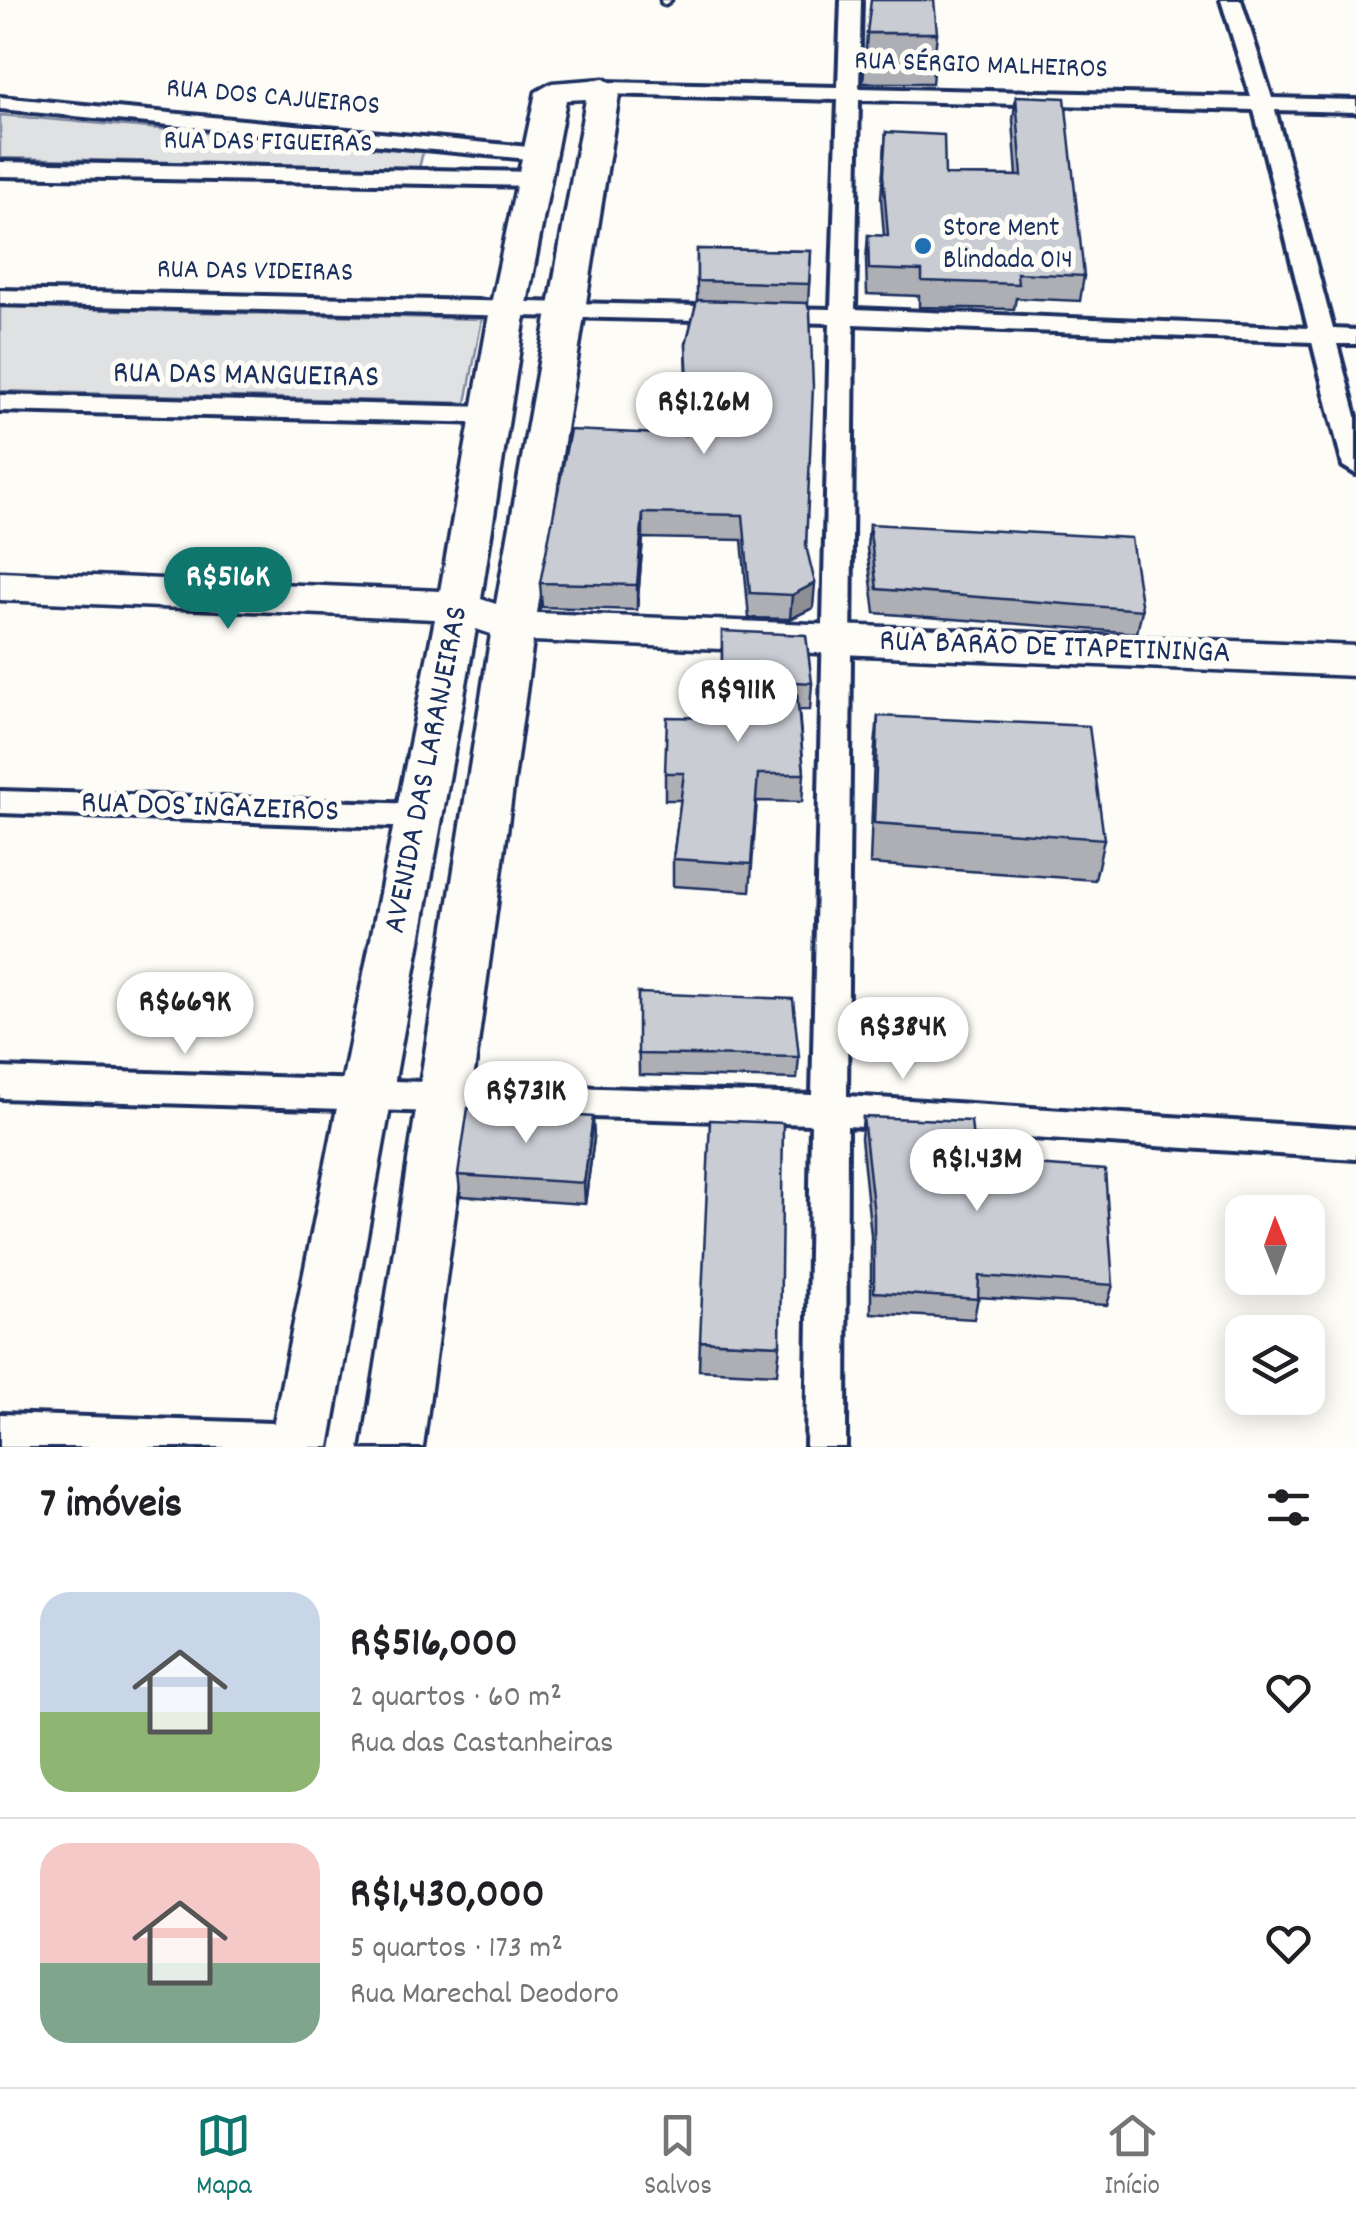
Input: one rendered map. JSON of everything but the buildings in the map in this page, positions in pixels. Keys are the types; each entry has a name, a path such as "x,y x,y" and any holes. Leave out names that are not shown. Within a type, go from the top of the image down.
{"street":[{"path":"826,1447 834,640 851,0"},
{"path":"1232,0 1263,103 1356,466"},
{"name":"RUA SÉRGIO MALHEIROS","path":"604,88 846,90 1356,106"},
{"name":"AVENIDA DAS LARANJEIRAS","path":"299,1445 459,606 508,309 552,92 604,88 561,311 511,626 447,1100 394,1447"},
{"name":"RUA DOS CAJUEIROS","path":"0,103 537,167"},
{"name":"RUA DAS FIGUEIRAS","path":"0,169 537,167"},
{"name":"RUA DAS VIDEIRAS","path":"0,296 842,316 1356,337"},
{"name":"RUA DAS MANGUEIRAS","path":"0,403 490,416"},
{"name":"RUA BARÃO DE ITAPETININGA","path":"0,586 459,606 511,626 1356,661"},
{"name":"RUA DOS INGAZEIROS","path":"0,802 420,816"},
{"path":"0,1083 827,1110 1356,1144"},
{"path":"0,1433 299,1445"}],"shaded area":[{"path":"0,115 423,152 419,168 0,158"},
{"path":"0,307 482,319 466,403 0,391"}],"place":[{"name":"Store Ment Blindada 014","path":"923,246"}]}
